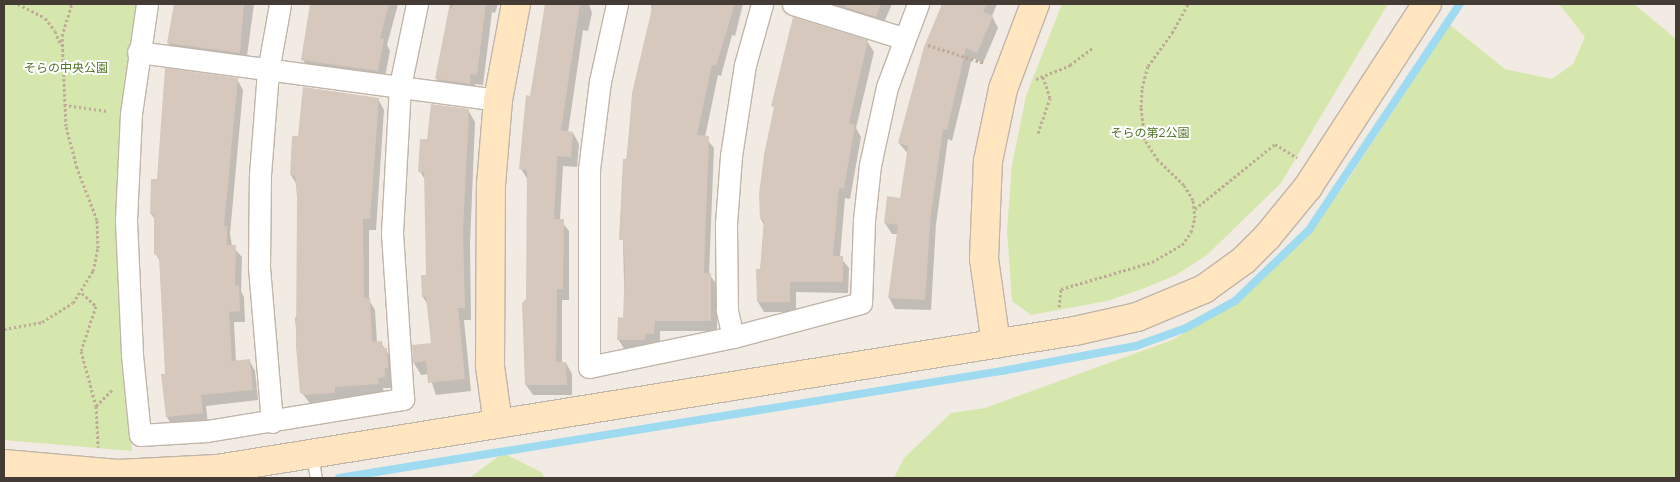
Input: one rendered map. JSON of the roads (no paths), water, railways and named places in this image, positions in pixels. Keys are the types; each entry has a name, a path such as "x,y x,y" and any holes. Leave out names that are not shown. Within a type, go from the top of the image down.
{"street":[{"path":"147,4 138,52 131,114 126,221 132,355 140,435 206,432 403,399 392,233 400,86 416,4"},
{"path":"272,422 259,266 260,175 268,71 280,4"},
{"path":"498,424 490,366 491,185 498,100 516,4"},
{"path":"618,4 600,80 589,169 589,367 734,337 861,303 864,220 870,165 887,87 903,38 918,4"},
{"path":"734,337 727,310 726,224 730,156 745,65 762,4"},
{"path":"793,4 903,38"},
{"path":"996,344 984,260 988,161 1003,89 1036,4"},
{"path":"4,464 77,472 151,474 217,469 314,466 498,424 1096,327 1158,310 1204,289 1244,260 1268,237 1308,186 1427,4"},
{"path":"138,52 268,71 400,86 498,100"}],"waterway":[{"path":"339,478 1002,371 1136,346 1186,328 1235,301 1309,230 1460,4"}],"park label":[{"name":"そらの中央公園","path":"66,68"},
{"name":"そらの第2公園","path":"1150,133"}]}
